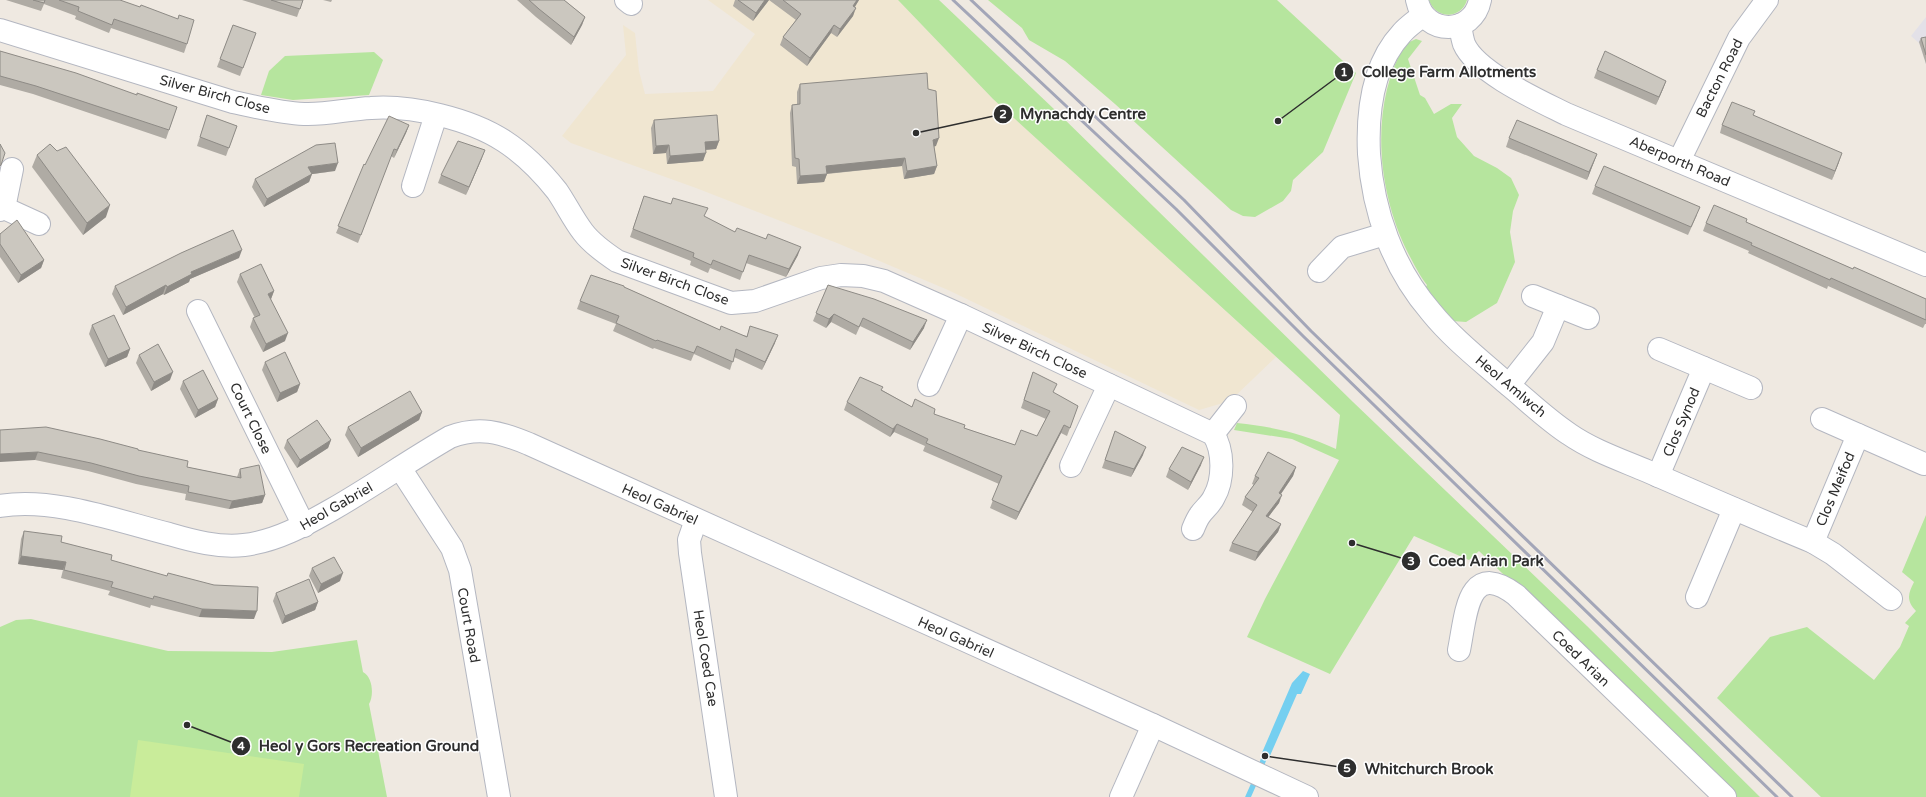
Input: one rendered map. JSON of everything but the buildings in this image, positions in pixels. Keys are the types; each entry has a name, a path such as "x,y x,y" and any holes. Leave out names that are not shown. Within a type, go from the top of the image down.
{"street":[{"path":"1420,7 1430,22 1440,27 1450,28 1460,26 1468,21 1475,14 1480,0"},
{"name":"Bacton Road","path":"1679,161 1739,38 1767,0"},
{"name":"Heol Amlwch","path":"1420,7 1390,48 1380,66 1373,89 1369,123 1370,170 1379,217 1396,258 1409,282 1431,313 1465,348 1569,434 1592,447 1813,542 1833,554 1891,599"},
{"name":"Aberporth Road","path":"1460,26 1464,43 1475,60 1508,83 1566,114 1926,266"},
{"name":"Silver Birch Close","path":"0,30 233,102 305,114 387,107 436,115 464,123 504,141 524,156 542,173 558,192 584,233 599,248 617,261 731,302 755,301 821,278 841,275 863,276 884,281 961,315 1213,434"},
{"path":"413,186 432,132 436,115"},
{"path":"12,169 2,209 39,224"},
{"path":"1319,271 1342,247 1386,234"},
{"path":"1533,296 1588,318"},
{"path":"1509,385 1543,342 1558,306"},
{"name":"Court Close","path":"198,311 304,526"},
{"path":"929,385 961,315"},
{"path":"1659,349 1751,388"},
{"name":"Clos Synod","path":"1658,476 1704,368"},
{"path":"1071,466 1109,386"},
{"path":"1193,529 1200,515 1214,498 1221,476 1220,450 1218,442 1213,434 1236,406"},
{"name":"Clos Meifod","path":"1822,419 1924,464"},
{"name":"Heol Gabriel","path":"0,506 34,504 60,507 195,541 222,545 243,545 263,542 304,526 450,437 463,432 490,431 510,436 528,444 1153,725 1306,797"},
{"name":"Clos Meifod","path":"1813,542 1858,435"},
{"name":"Court Road","path":"400,468 452,548 458,565 499,797"},
{"path":"1697,597 1734,509"},
{"name":"Heol Coed Cae","path":"696,520 690,540 690,553 726,797"},
{"name":"Coed Arian","path":"1459,650 1469,602 1476,589 1481,584 1488,582 1504,586 1516,595 1725,797"},
{"path":"1121,797 1153,725"}],"shaded area":[{"path":"708,0 898,0 993,99 1276,357 1230,401 1199,410 948,290 837,243 696,188 571,143 562,136 626,55 623,25 635,33 639,71 645,94 713,91 755,34"},
{"path":"1926,17 1926,64 1919,43 1911,36"}],"green space":[{"path":"898,0 939,0 1055,110 1353,402 1587,626 1760,797 1736,797 1479,551 1469,560 1414,536 1330,674 1247,637 1265,599 1339,460 1292,439 1234,430 1237,423 1263,426 1299,435 1324,443 1336,449 1340,415 993,99"},
{"path":"988,0 1277,0 1356,73 1323,152 1293,180 1291,191 1283,201 1255,217 1243,216 1231,210 1115,104 1065,61 1029,40 1022,28"},
{"path":"1429,0 1467,0 1464,7 1459,11 1448,15 1437,11"},
{"path":"1416,39 1422,41 1408,59 1420,95 1425,98 1434,114 1451,104 1462,104 1452,118 1457,137 1474,156 1497,168 1511,178 1519,195 1513,211 1510,232 1515,262 1497,303 1466,322 1425,319 1423,292 1427,285 1408,253 1397,229 1389,203 1384,176 1381,148 1382,121 1386,94 1394,68 1405,44"},
{"path":"374,52 383,60 369,95 293,100 261,95 269,71 285,56"},
{"path":"1926,515 1926,797 1821,797 1717,698 1770,637 1807,627 1874,680 1900,647 1909,626 1905,623 1916,611 1909,600 1910,590 1914,582 1902,572"},
{"path":"31,619 168,651 272,652 357,640 363,672 369,678 372,687 372,696 369,704 387,797 0,797 0,627 16,620"},
{"path":"138,740 304,764 299,797 130,797"}],"water":[{"path":"1303,671 1310,674 1301,694 1297,694 1269,758 1261,755 1292,683"}],"waterway":[{"path":"1259,771 1267,751"},
{"path":"1248,797 1256,779"}],"railway":[{"path":"953,0 1176,209 1303,336 1777,797"},
{"path":"971,0 1184,200 1311,331 1792,797"}],"place":[{"name":"College Farm Allotments","path":"1278,121"},
{"name":"Mynachdy Centre","path":"916,133"},
{"name":"Coed Arian Park","path":"1352,543"},
{"name":"Heol y Gors Recreation Ground","path":"187,725"},
{"name":"Whitchurch Brook","path":"1265,756"}]}
